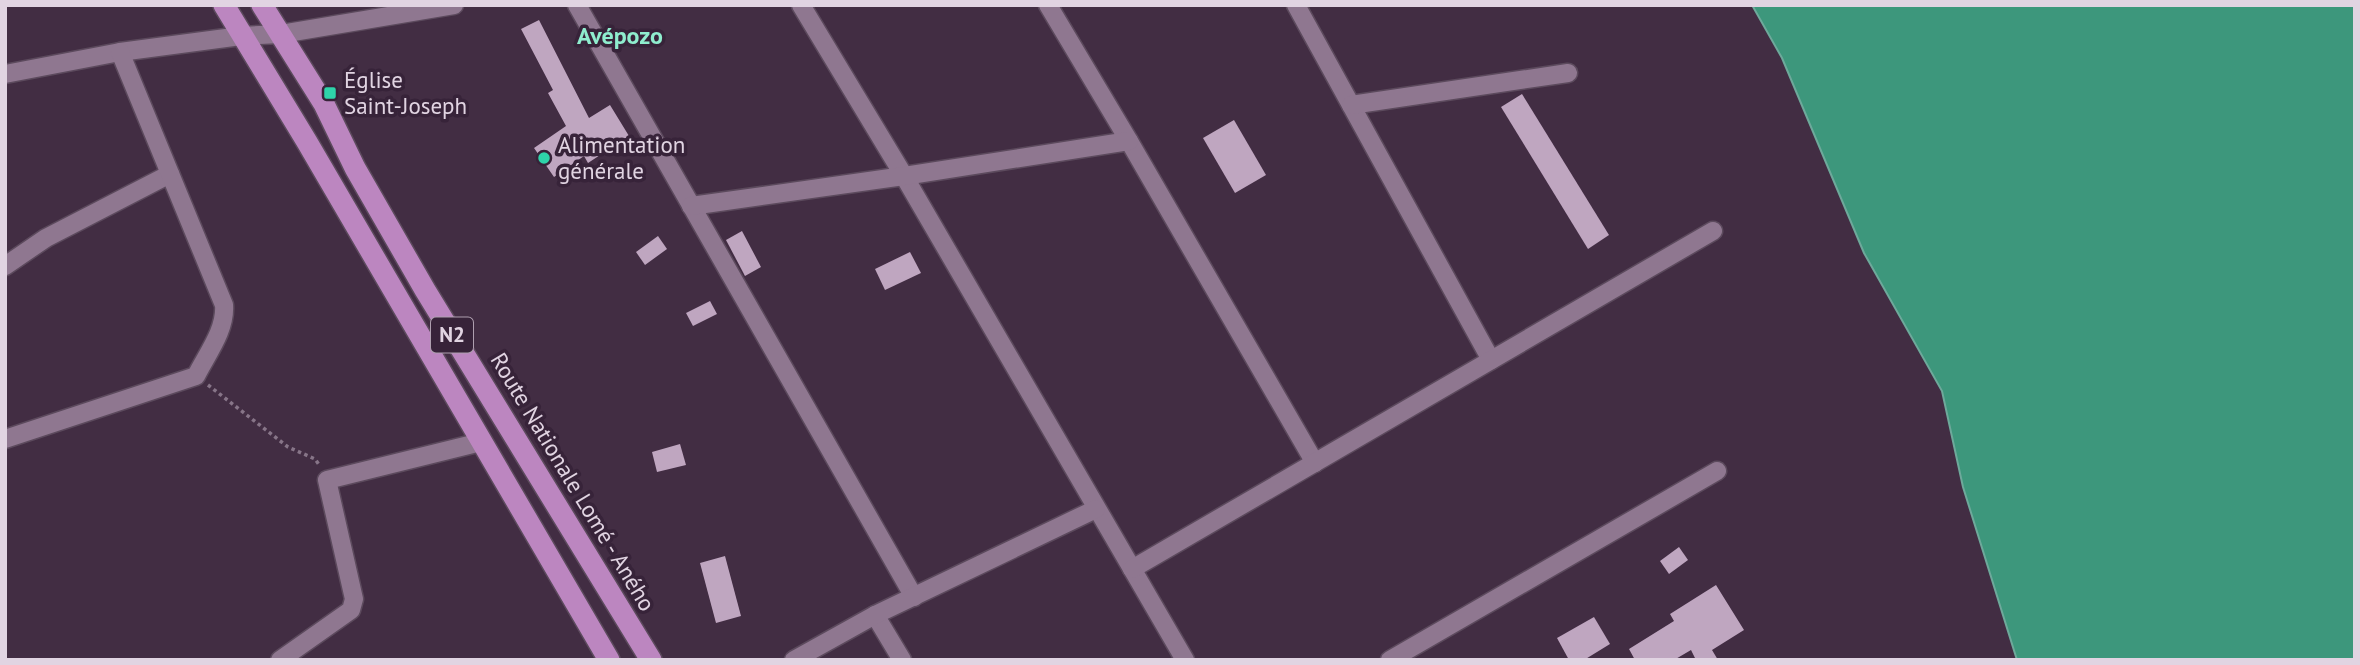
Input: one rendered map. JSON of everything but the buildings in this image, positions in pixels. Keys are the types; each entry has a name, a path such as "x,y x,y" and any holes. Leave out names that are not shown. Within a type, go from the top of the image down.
{"highway":[{"name":"N2","path":"223,5 307,142 609,660"},
{"name":"Route Nationale Lomé - Aného","path":"262,5 324,104 355,167 425,290 651,660"}],"street":[{"path":"5,74 120,51 241,36 281,34 454,5"},
{"path":"577,5 914,597"},
{"path":"802,5 1185,660"},
{"path":"1048,5 1315,463"},
{"path":"1296,5 1491,360"},
{"path":"5,439 196,376 222,326 224,304 120,51"},
{"path":"1351,105 1568,73"},
{"path":"691,206 1129,141"},
{"path":"5,266 46,238 170,174"},
{"path":"1132,569 1713,231"},
{"path":"280,660 351,610 354,599 327,480 481,442"},
{"path":"1390,660 1717,471"},
{"path":"794,660 875,615 1096,509"},
{"path":"875,615 902,660"}],"path":[{"path":"196,376 288,447 315,459 327,480"}],"shaded area":[{"path":"1752,5 2355,5 2355,660 2017,660 1963,487 1942,391 1864,253 1782,58"}],"place":[{"name":"Église Saint-Joseph","path":"330,93"},
{"name":"Alimentation générale","path":"544,158"}],"district":[{"name":"Avépozo","path":"620,36"}]}
